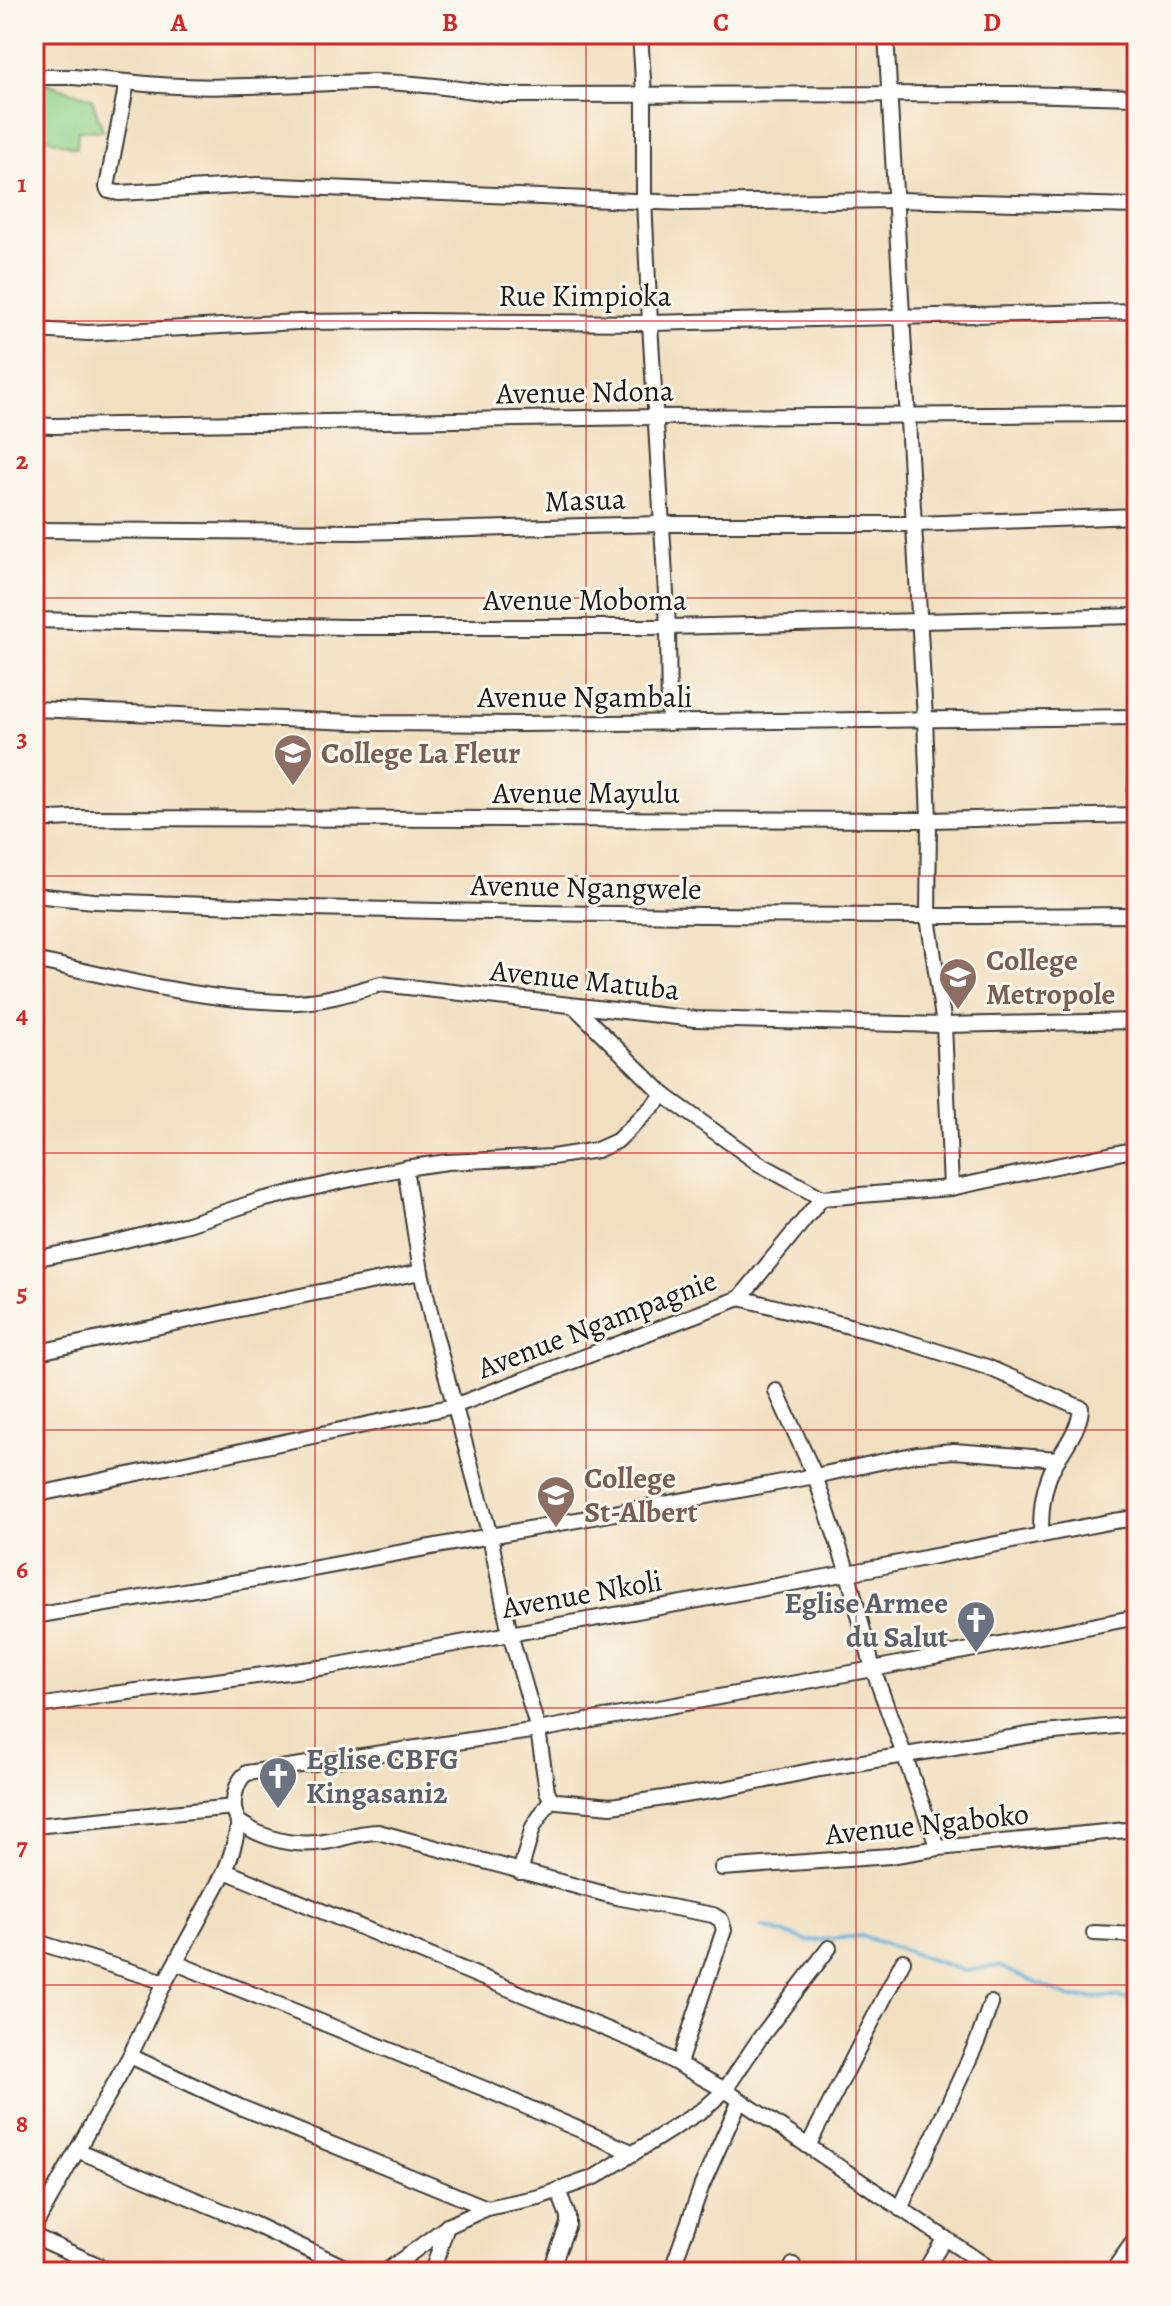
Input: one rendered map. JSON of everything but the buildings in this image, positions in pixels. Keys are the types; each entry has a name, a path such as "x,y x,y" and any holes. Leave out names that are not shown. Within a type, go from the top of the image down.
{"highway":[{"path":"1119,2272 1137,2247"}],"street":[{"path":"640,34 644,95 644,200 668,627 669,723"},
{"path":"886,34 925,719 929,820 928,917 944,1025 951,1188"},
{"path":"34,77 201,87 372,82 504,95 1016,94 1137,97"},
{"path":"127,82 107,187 113,193 257,185 722,204 897,200 1137,206"},
{"name":"Rue Kimpioka","path":"34,330 88,333 298,322 650,323 1137,311"},
{"name":"Avenue Ndona","path":"34,425 1137,414"},
{"name":"Masua","path":"34,530 359,532 661,524 915,524 1137,516"},
{"name":"Avenue Moboma","path":"34,620 345,627 668,627 1137,616"},
{"name":"Avenue Ngambali","path":"34,709 377,723 1137,717"},
{"path":"1136,815 1137,772"},
{"name":"Avenue Mayulu","path":"34,820 929,820 1136,815"},
{"name":"Avenue Ngangwele","path":"34,895 188,905 480,912 928,917 1137,915"},
{"name":"Avenue Matuba","path":"34,960 131,983 237,999 295,1003 338,997 381,984 695,1019 944,1025 1137,1021"},
{"path":"575,1007 664,1095 758,1163 822,1198 951,1188 1137,1149"},
{"path":"34,1259 117,1242 188,1224 261,1200 405,1168 447,1162 552,1157 597,1150 617,1141 664,1095"},
{"path":"405,1168 421,1272 490,1536 510,1634 538,1730 547,1791 551,1799 611,1806 1034,1734 1137,1724"},
{"name":"Avenue Ngampagnie","path":"34,1495 454,1406 740,1298 822,1198"},
{"path":"34,1353 421,1272"},
{"path":"740,1298 892,1337 987,1367 1081,1408 1081,1415 1050,1473 1042,1499 1041,1535"},
{"path":"776,1391 815,1476 848,1573 873,1669 938,1848"},
{"path":"34,1616 285,1574 815,1476 917,1454 954,1451 1058,1459"},
{"name":"Avenue Nkoli","path":"34,1707 327,1667 1137,1518"},
{"path":"34,2227 130,2056 165,1982 225,1871 231,1856 238,1784 247,1773 538,1730 1137,1617"},
{"path":"520,1872 533,1827 551,1799"},
{"path":"34,1826 236,1814"},
{"path":"236,1814 246,1827 286,1843 302,1845 378,1832 616,1897 707,1914 721,1920 724,1930 679,2063"},
{"name":"Avenue Ngaboko","path":"722,1868 890,1856 938,1848 1137,1829"},
{"path":"225,1871 640,2043 679,2063 725,2090 995,2272"},
{"path":"1094,1933 1137,1935"},
{"path":"34,1941 165,1982"},
{"path":"385,2272 448,2226 487,2208 595,2177 704,2109 725,2090 760,2038 829,1948"},
{"path":"808,2146 903,1961"},
{"path":"176,1963 634,2153"},
{"path":"900,2209 978,2040 991,2003"},
{"path":"130,2056 240,2107 487,2208"},
{"path":"671,2272 702,2185 740,2100"},
{"path":"77,2150 251,2223 355,2272"},
{"path":"550,2272 568,2224 558,2190"},
{"path":"432,2272 448,2226"},
{"path":"34,2236 113,2272"},
{"path":"924,2272 945,2238"}],"green space":[{"path":"46,83 92,98 103,131 78,130 77,148 34,134 34,84"}],"waterway":[{"path":"763,1927 808,1941 862,1936 964,1971 998,1966 1071,1998 1119,1997 1137,2002"}],"place":[{"name":"College La Fleur","path":"293,787"},
{"name":"College Metropole","path":"958,1011"},
{"name":"College St-Albert","path":"556,1529"},
{"name":"Eglise Armee du Salut","path":"976,1654"},
{"name":"Eglise CBFG Kingasani2","path":"278,1810"}]}
